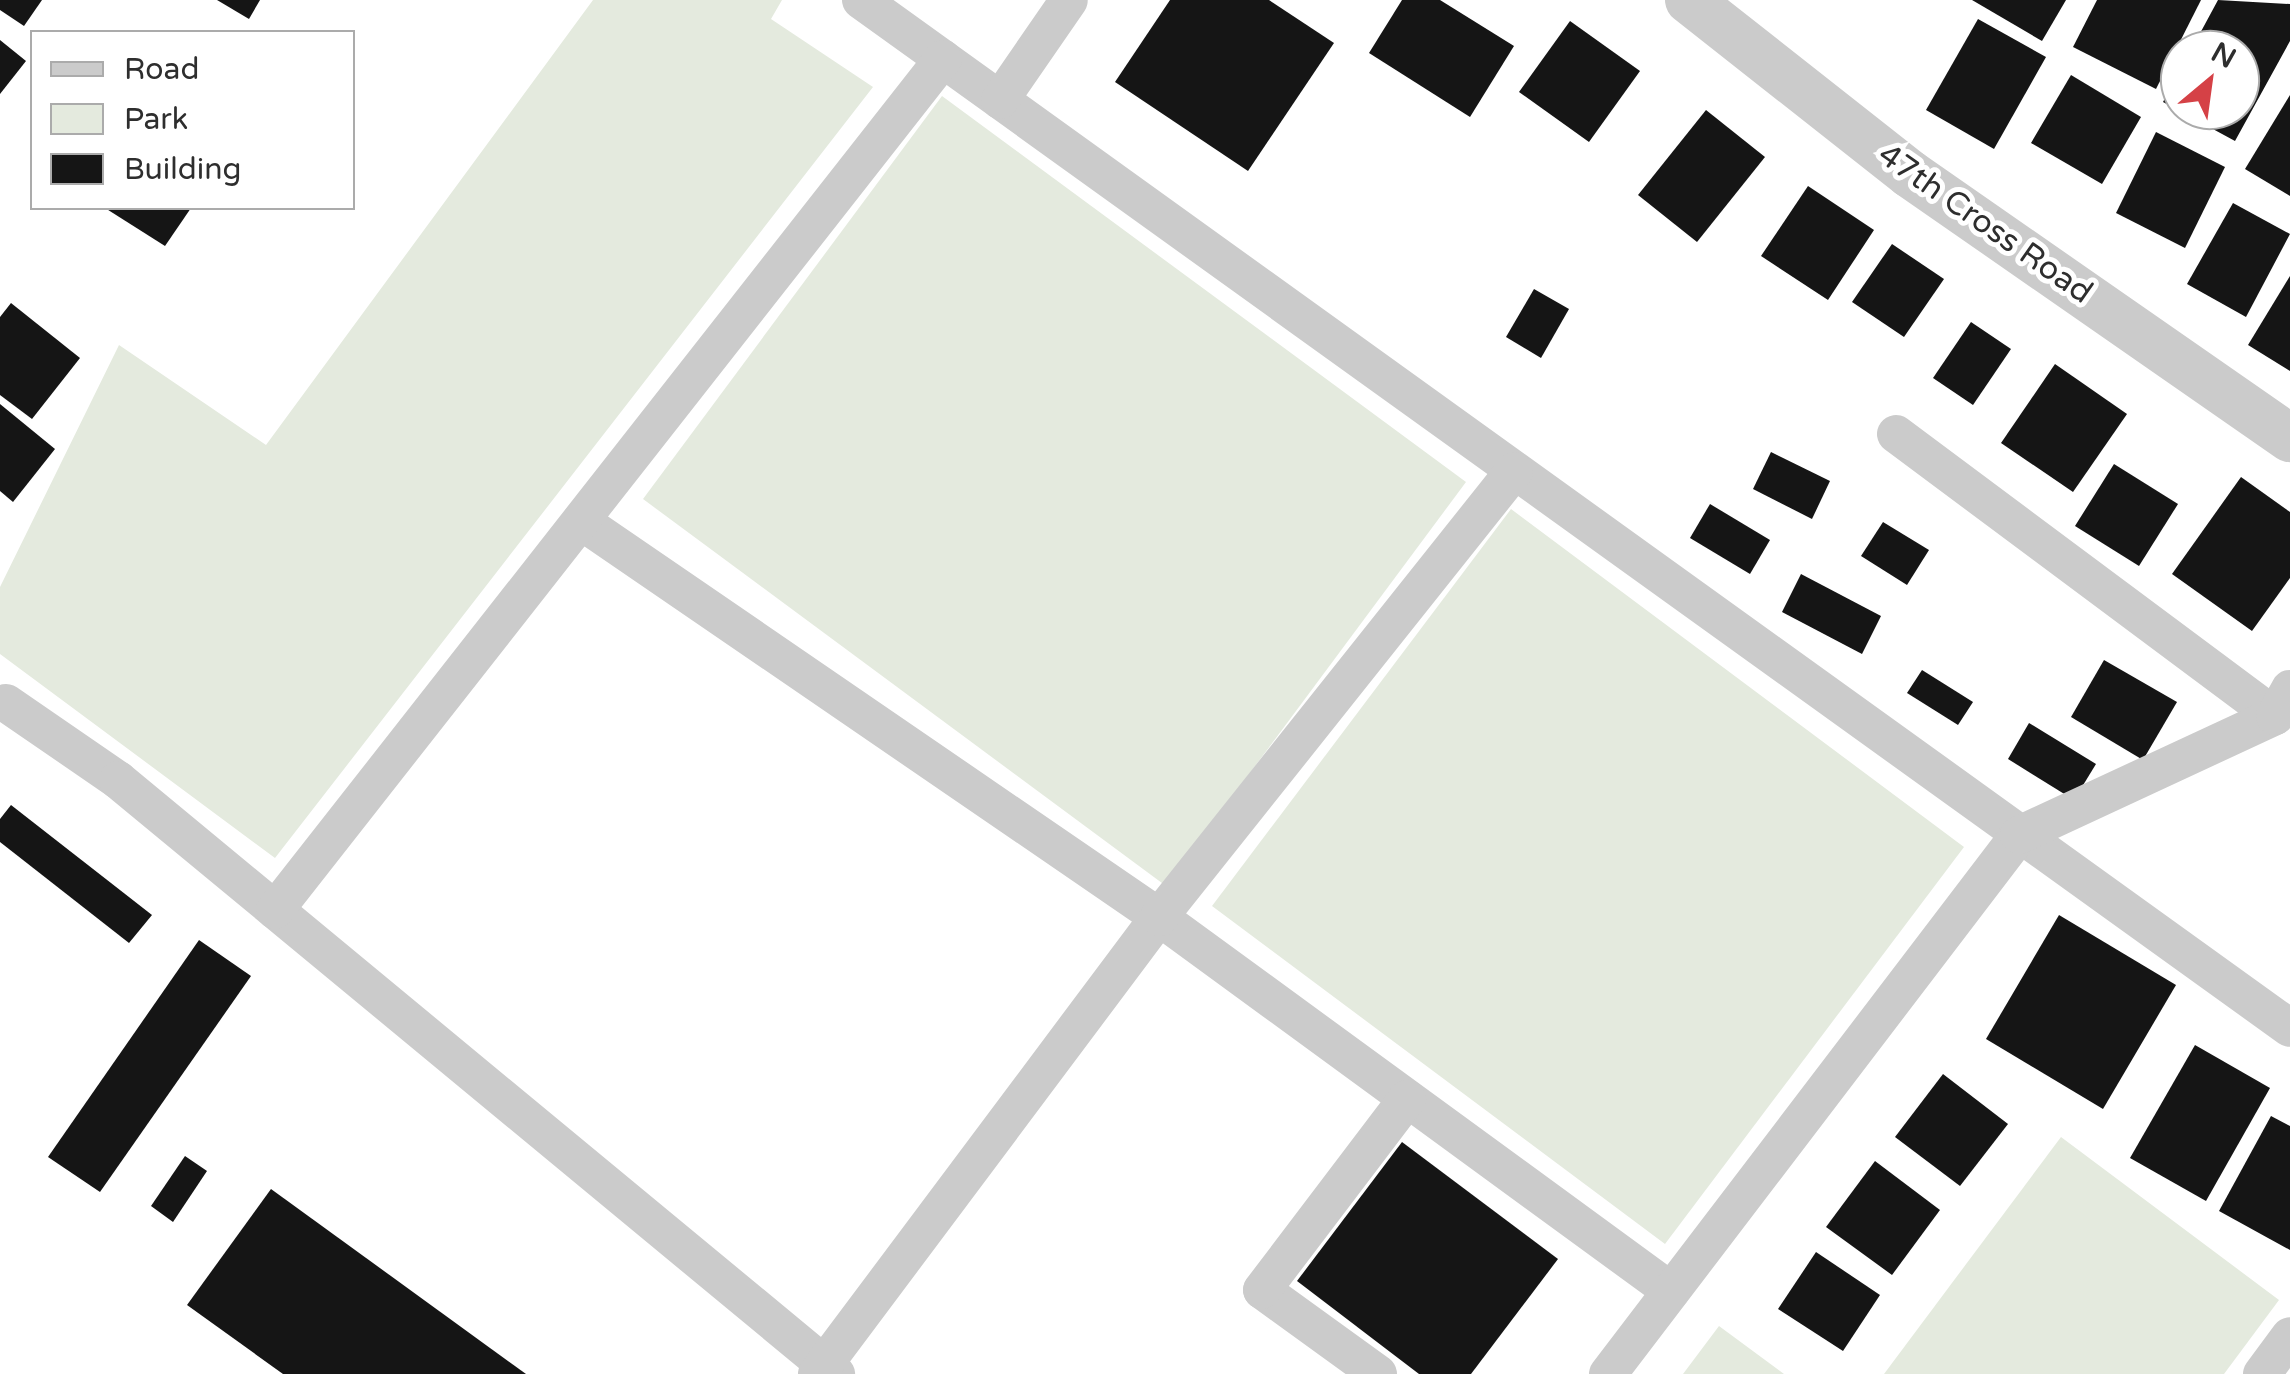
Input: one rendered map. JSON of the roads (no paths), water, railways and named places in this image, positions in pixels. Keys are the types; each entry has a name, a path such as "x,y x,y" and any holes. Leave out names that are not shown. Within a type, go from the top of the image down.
{"street":[{"path":"861,0 2290,1028"},
{"path":"1000,100 1068,0"},
{"name":"47th Cross Road","path":"1689,0 1910,174 2290,438"},
{"path":"275,910 943,58"},
{"path":"1608,1374 2019,835 2282,703 1896,434"},
{"path":"6,703 118,780 826,1371 1160,918 1514,471"},
{"path":"581,521 1160,918 1671,1291"},
{"path":"1378,1374 1262,1290 1406,1100"},
{"path":"2262,1374 2290,1336"}]}
